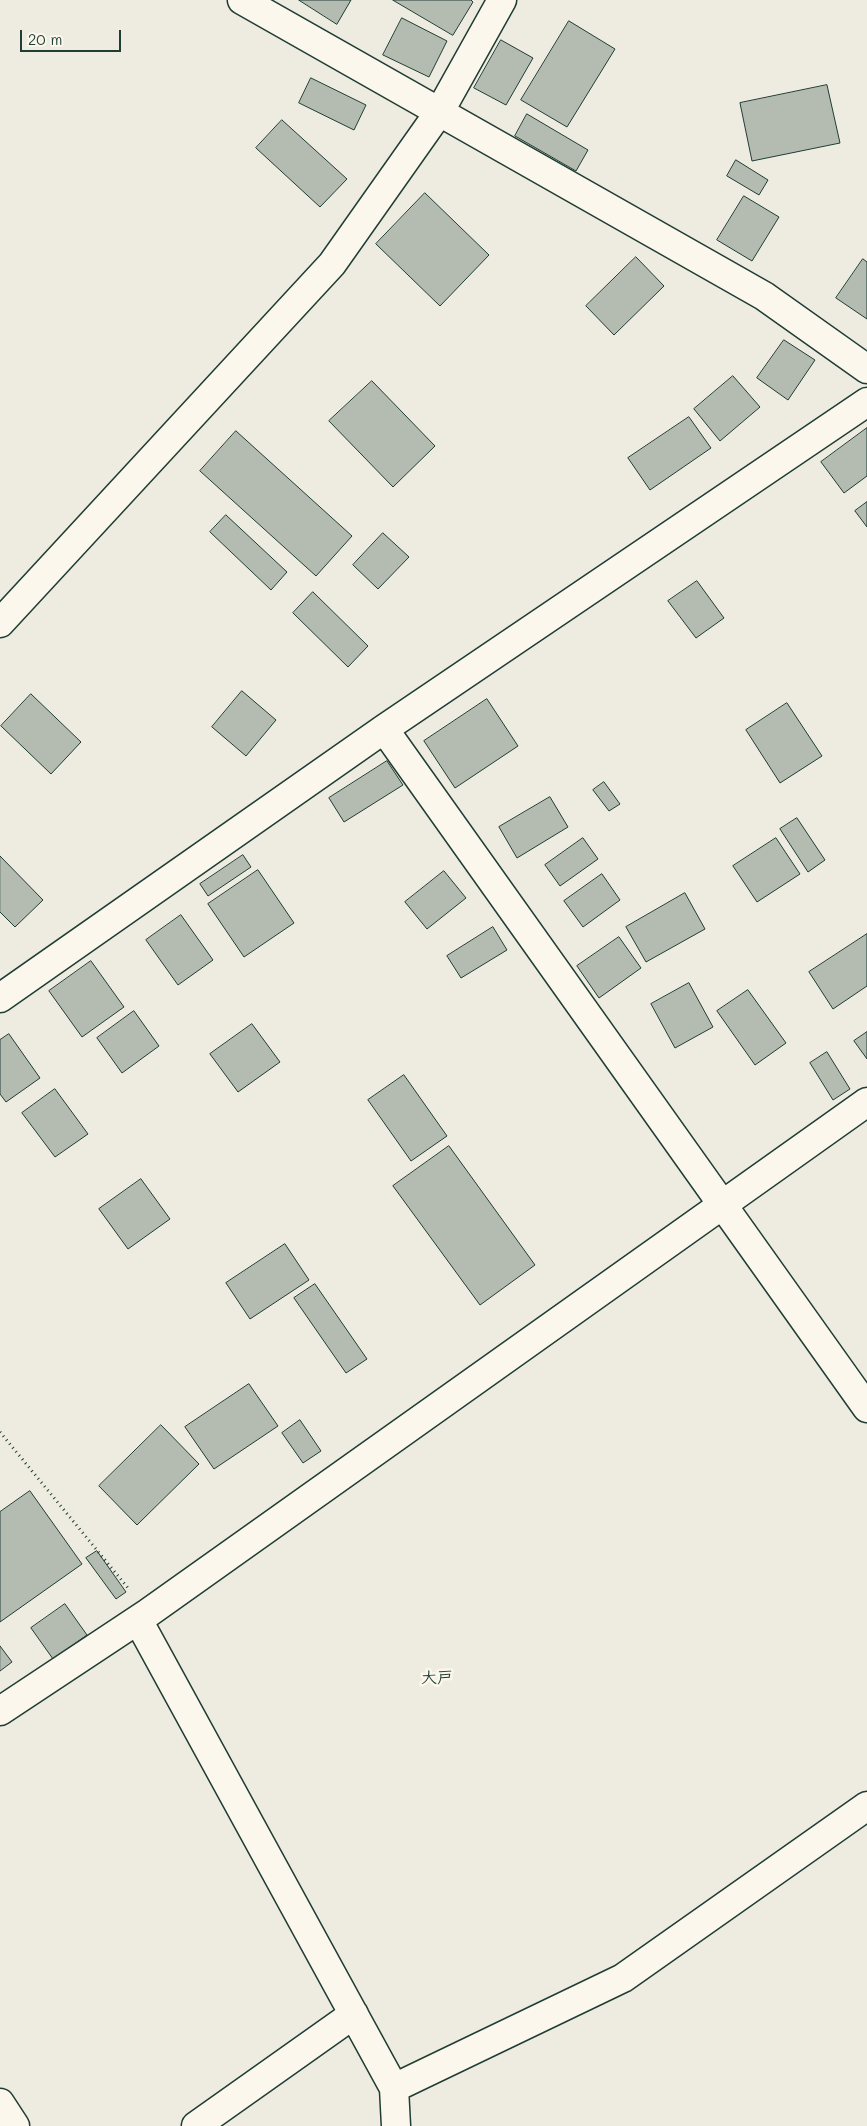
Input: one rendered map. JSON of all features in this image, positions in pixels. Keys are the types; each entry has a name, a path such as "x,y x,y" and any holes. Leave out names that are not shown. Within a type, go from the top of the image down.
{"street":[{"path":"242,0 764,296 867,368"},
{"path":"0,623 332,264 440,111 502,0"},
{"path":"0,998 384,729 867,402"},
{"path":"384,729 723,1202 867,1408"},
{"path":"0,1711 143,1616 723,1202 867,1102"},
{"path":"143,1616 394,2088 396,2126"},
{"path":"394,2088 623,1978 867,1806"},
{"path":"196,2126 354,2014"},
{"path":"0,2103 15,2126"}],"path":[{"path":"0,1432 143,1616"}],"building":[{"path":"299,0 351,0 337,24"},
{"path":"393,0 471,0 473,2 453,35"},
{"path":"402,18 447,41 429,77 383,55"},
{"path":"569,21 615,49 567,127 521,100"},
{"path":"501,40 533,58 506,105 474,88"},
{"path":"311,78 366,105 354,130 299,103"},
{"path":"827,85 840,143 752,161 740,103"},
{"path":"527,114 588,150 576,171 515,136"},
{"path":"282,120 347,179 320,207 256,148"},
{"path":"736,160 768,180 759,195 727,176"},
{"path":"425,193 489,255 440,306 376,244"},
{"path":"744,196 779,217 752,261 717,240"},
{"path":"636,257 664,286 614,335 586,306"},
{"path":"863,259 867,262 867,319 836,298"},
{"path":"784,340 815,360 788,400 757,378"},
{"path":"733,376 760,407 720,441 694,409"},
{"path":"372,381 435,446 393,487 329,421"},
{"path":"689,417 711,448 650,490 628,458"},
{"path":"867,428 867,476 844,493 821,462"},
{"path":"236,431 352,536 316,576 200,471"},
{"path":"867,502 867,527 855,511"},
{"path":"226,515 287,572 271,590 210,532"},
{"path":"383,533 409,557 378,589 353,565"},
{"path":"697,581 724,618 696,638 668,601"},
{"path":"313,592 368,646 348,667 293,613"},
{"path":"242,691 276,720 246,756 212,727"},
{"path":"31,694 81,742 51,774 1,726"},
{"path":"487,699 518,746 455,788 424,741"},
{"path":"787,703 822,756 780,783 746,730"},
{"path":"387,761 403,785 344,822 329,798"},
{"path":"604,782 620,804 609,811 593,790"},
{"path":"550,797 568,827 517,858 499,827"},
{"path":"797,818 825,860 808,872 780,829"},
{"path":"583,838 598,859 560,886 545,865"},
{"path":"776,838 800,874 757,902 733,866"},
{"path":"243,855 251,867 208,896 200,884"},
{"path":"0,856 43,900 15,927 0,912"},
{"path":"258,870 294,923 244,957 208,904"},
{"path":"444,871 466,898 427,929 405,902"},
{"path":"602,874 620,900 583,927 564,901"},
{"path":"685,893 705,929 646,962 626,927"},
{"path":"181,915 213,960 178,985 146,940"},
{"path":"493,927 507,950 461,978 447,956"},
{"path":"867,934 867,986 833,1009 809,972"},
{"path":"619,937 641,968 599,998 577,966"},
{"path":"91,961 124,1007 82,1037 49,991"},
{"path":"689,983 713,1027 675,1048 651,1004"},
{"path":"748,990 786,1043 755,1065 717,1011"},
{"path":"134,1011 159,1046 122,1073 97,1038"},
{"path":"252,1024 280,1062 238,1092 210,1054"},
{"path":"867,1032 867,1059 854,1041"},
{"path":"9,1034 40,1078 6,1102 0,1094 0,1040"},
{"path":"827,1052 850,1089 833,1100 810,1063"},
{"path":"404,1075 447,1136 411,1161 368,1100"},
{"path":"55,1089 88,1134 55,1157 22,1113"},
{"path":"449,1146 535,1265 480,1305 393,1186"},
{"path":"141,1179 170,1219 128,1249 99,1209"},
{"path":"285,1244 309,1280 250,1319 226,1283"},
{"path":"315,1284 367,1359 346,1373 294,1298"},
{"path":"249,1384 278,1426 214,1469 185,1427"},
{"path":"300,1420 321,1451 303,1463 282,1433"},
{"path":"161,1425 199,1464 137,1525 99,1486"},
{"path":"30,1491 82,1564 0,1622 0,1512"},
{"path":"97,1551 126,1592 116,1599 86,1558"},
{"path":"65,1604 87,1635 53,1659 31,1628"},
{"path":"0,1646 12,1662 0,1671"}],"district":[{"name":"大戸","path":"437,1678"}]}
